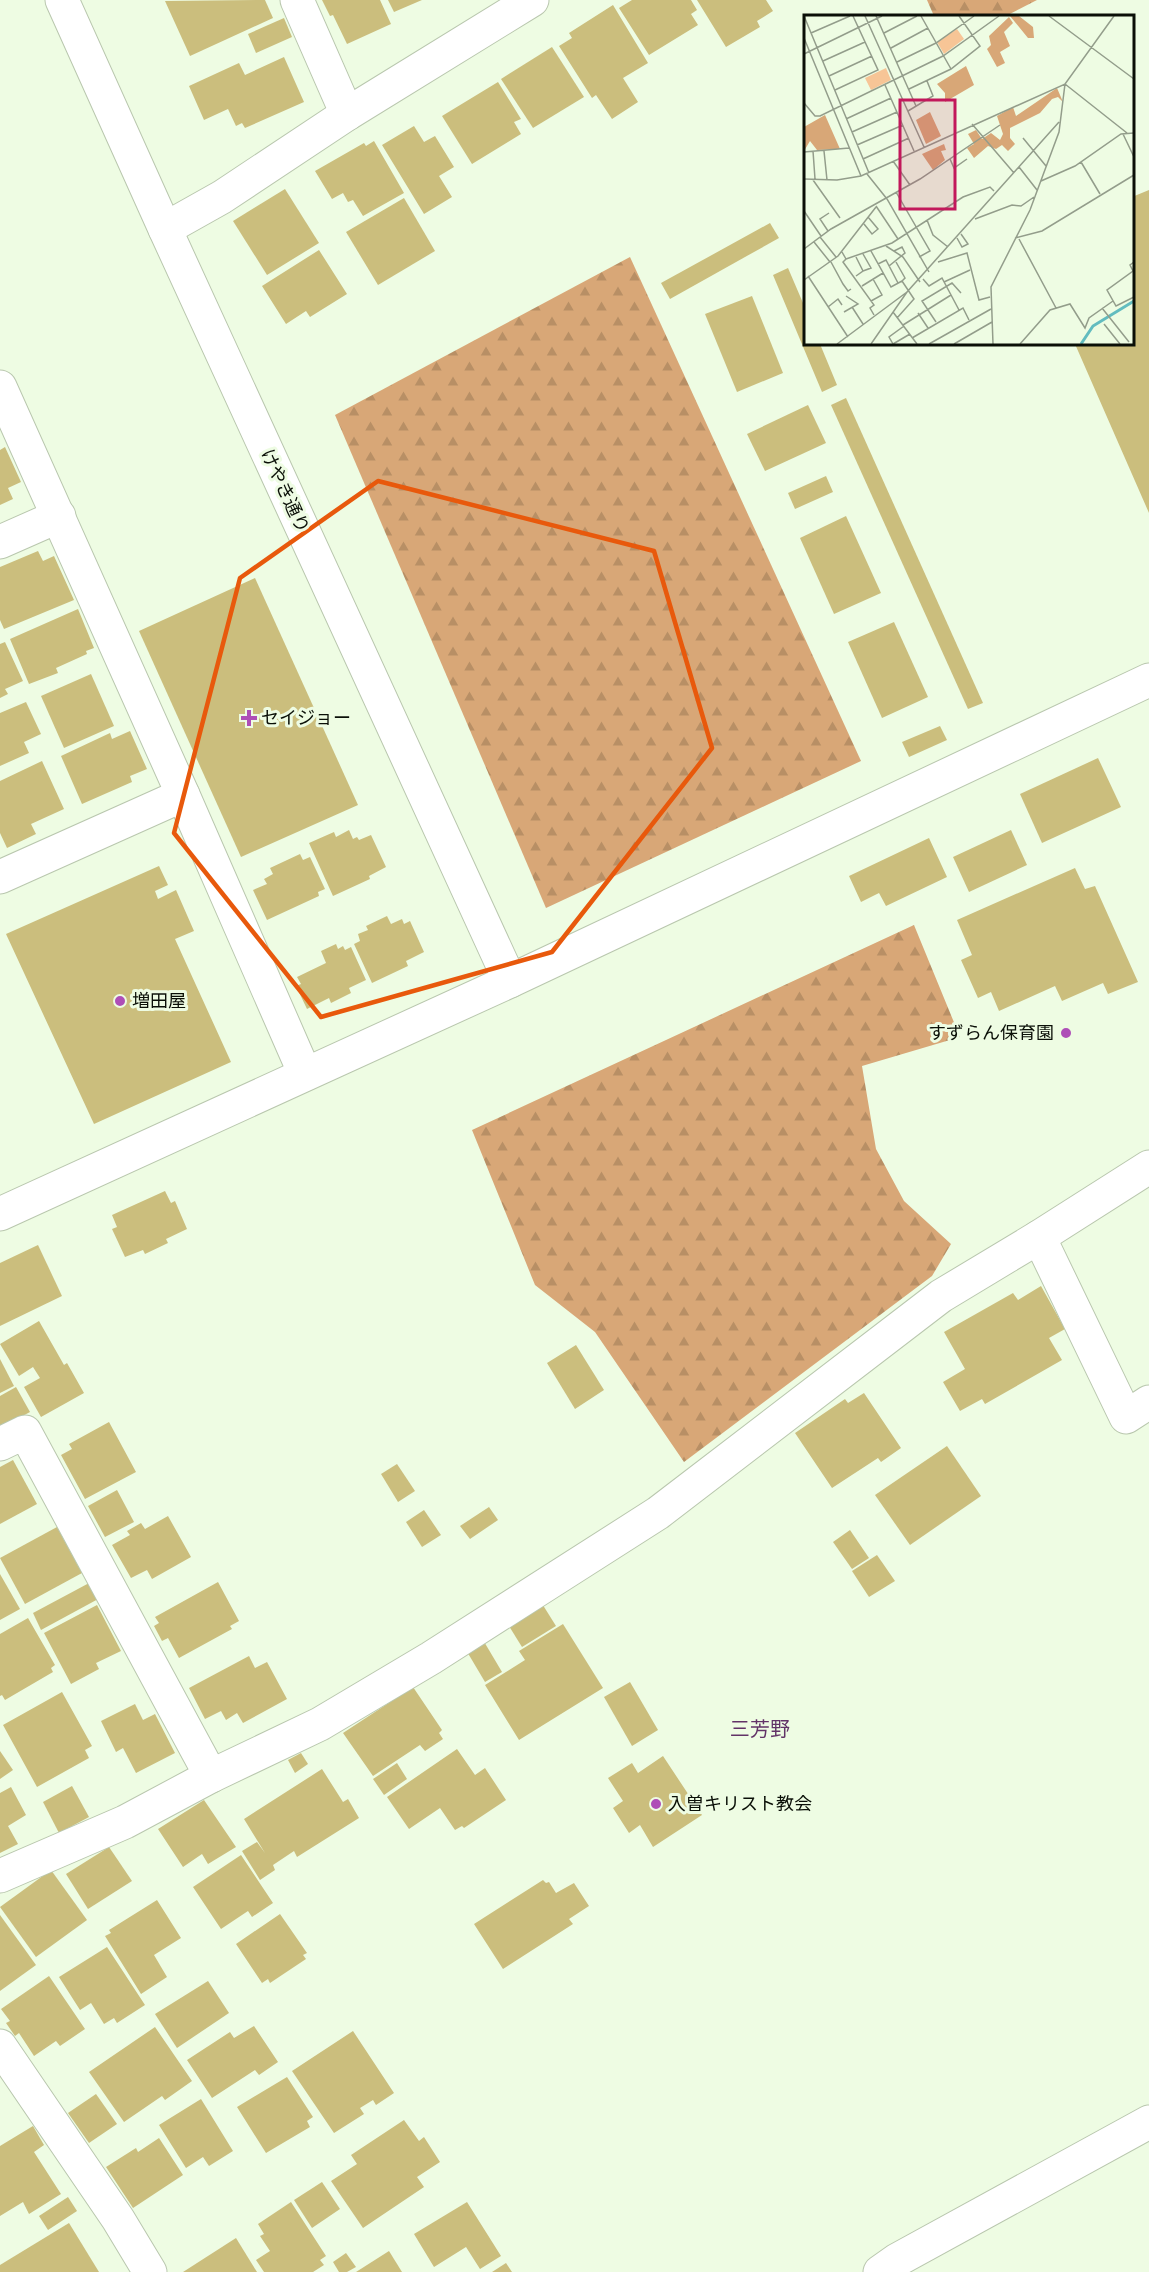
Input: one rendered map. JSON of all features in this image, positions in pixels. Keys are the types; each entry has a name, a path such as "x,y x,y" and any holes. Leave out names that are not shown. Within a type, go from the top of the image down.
{"street":[{"name":"けやき通り","path":"62,0 510,981"},
{"path":"297,0 347,114"},
{"path":"165,229 222,196 347,114 532,0"},
{"path":"0,387 305,1074"},
{"path":"0,543 59,516"},
{"path":"0,1214 510,981 1149,680"},
{"path":"0,877 183,795"},
{"path":"0,1876 125,1822 211,1776 320,1724 431,1658 658,1513 941,1296 1149,1167"},
{"path":"1039,1237 1126,1417 1149,1402"},
{"path":"0,1444 25,1432 211,1776"},
{"path":"0,2046 118,2219 150,2272"},
{"path":"880,2272 897,2260 1149,2122"}],"highlighted area":[{"path":"378,481 654,551 712,748 552,952 321,1017 174,833 240,578"}],"green space":[{"path":"927,0 1037,0 1008,15 934,15"},
{"path":"630,257 861,761 546,908 335,415"},
{"path":"914,925 960,1037 862,1066 876,1149 904,1201 951,1244 932,1276 684,1462 595,1332 535,1285 472,1130"}],"building":[{"path":"265,0 273,18 190,56 165,1"},
{"path":"322,0 380,0 391,24 347,44 333,15 330,16"},
{"path":"388,0 422,0 394,12"},
{"path":"632,0 691,0 697,10 691,14 698,25 649,55 619,8"},
{"path":"697,0 766,0 773,11 757,21 760,27 726,47"},
{"path":"613,5 648,63 623,78 638,102 612,119 596,95 592,98 559,46 572,38 569,33"},
{"path":"284,18 292,37 256,53 248,34"},
{"path":"552,47 584,97 533,128 501,79"},
{"path":"284,57 304,102 245,128 242,123 236,126 228,109 204,120 189,86 239,63 245,75"},
{"path":"498,82 521,119 514,122 521,134 472,164 442,116"},
{"path":"414,126 424,142 435,136 454,167 439,176 452,197 424,214 382,145"},
{"path":"374,141 404,193 363,216 353,200 348,202 343,193 332,199 315,171 364,143 366,146"},
{"path":"285,189 319,243 267,275 233,221"},
{"path":"1149,190 1149,513 1075,345 1134,345 1134,196"},
{"path":"404,198 435,251 378,285 346,232"},
{"path":"770,223 779,238 670,299 661,283"},
{"path":"319,250 347,294 310,317 306,311 286,324 262,286"},
{"path":"788,268 804,305 804,345 820,345 837,385 822,392 773,275"},
{"path":"752,296 783,373 737,392 705,314"},
{"path":"846,398 983,703 968,709 831,405"},
{"path":"808,405 826,443 765,471 747,434"},
{"path":"5,447 21,482 8,488 13,499 0,505 0,450"},
{"path":"826,476 833,492 795,509 788,493"},
{"path":"846,516 881,593 834,614 800,538"},
{"path":"38,551 43,561 54,556 74,600 4,629 0,620 0,567"},
{"name":"セイジョー","path":"255,578 358,805 241,857 139,631"},
{"path":"78,609 94,648 86,651 87,654 56,668 58,673 29,684 10,639"},
{"path":"894,622 928,697 882,718 848,642"},
{"path":"5,642 23,681 5,689 8,694 0,698 0,644"},
{"path":"91,674 114,726 64,748 41,696"},
{"path":"26,702 41,734 24,742 29,753 0,766 0,713"},
{"path":"940,726 947,740 909,757 902,742"},
{"path":"130,731 147,769 130,776 132,782 82,804 61,756 110,733 112,739"},
{"path":"1098,758 1121,807 1042,843 1020,794"},
{"path":"42,761 64,809 31,824 36,834 7,848 0,833 0,781"},
{"path":"349,830 353,839 357,837 359,840 371,835 386,867 369,876 370,879 333,896 309,843 334,832 336,837"},
{"path":"1011,830 1027,865 969,892 953,857"},
{"path":"929,838 947,877 886,906 879,893 861,902 849,876"},
{"path":"300,854 303,860 310,857 325,889 318,892 319,896 267,920 253,890 267,884 264,879 273,874 270,868"},
{"name":"増田屋","path":"159,866 168,885 155,891 158,899 176,890 194,931 175,939 231,1062 94,1124 6,934"},
{"path":"1075,868 1085,889 1095,886 1138,982 1108,994 1103,983 1062,1001 1055,986 999,1011 991,992 978,998 961,960 972,955 957,920"},
{"path":"387,916 391,924 402,919 404,924 410,921 424,952 406,961 408,966 372,983 354,944 360,941 358,934 368,930 366,926"},
{"path":"336,944 338,949 343,946 345,950 351,947 366,980 349,988 351,993 331,1003 329,998 307,1009 296,986 301,984 297,977 326,963 321,951"},
{"path":"165,1191 171,1203 175,1201 187,1229 166,1239 168,1243 145,1254 143,1250 125,1257 112,1229 117,1227 112,1215"},
{"path":"38,1245 62,1296 0,1326 0,1263"},
{"path":"1041,1286 1065,1329 1049,1338 1062,1360 985,1404 982,1399 960,1411 943,1382 965,1369 944,1332 1013,1293 1018,1300"},
{"path":"39,1321 64,1365 67,1363 84,1393 41,1417 24,1387 40,1378 33,1367 19,1376 0,1344"},
{"path":"576,1345 604,1390 575,1409 547,1363"},
{"path":"0,1359 14,1386 0,1393"},
{"path":"16,1387 30,1412 0,1428 0,1396"},
{"path":"864,1393 901,1448 881,1462 878,1458 832,1488 795,1433 845,1399 848,1403"},
{"path":"109,1422 136,1472 85,1499 61,1455 72,1449 69,1444"},
{"path":"947,1446 981,1496 910,1545 875,1495"},
{"path":"13,1460 37,1504 0,1524 0,1467"},
{"path":"397,1464 415,1491 398,1502 381,1474"},
{"path":"117,1490 134,1522 105,1537 88,1506"},
{"path":"489,1507 498,1520 470,1539 460,1526"},
{"path":"424,1510 441,1535 422,1547 406,1522"},
{"path":"168,1516 191,1557 152,1579 147,1570 131,1578 112,1545 130,1535 127,1531 141,1523 145,1529"},
{"path":"57,1527 82,1573 25,1604 0,1558"},
{"path":"850,1530 869,1558 852,1569 833,1542"},
{"path":"877,1555 895,1581 869,1597 852,1571"},
{"path":"0,1574 20,1609 0,1620"},
{"path":"91,1582 100,1598 41,1630 33,1613"},
{"path":"218,1582 239,1621 230,1626 232,1629 179,1658 168,1638 162,1641 154,1626 159,1623 155,1617"},
{"path":"541,1602 556,1626 522,1647 507,1623"},
{"path":"97,1605 121,1651 96,1663 99,1669 71,1684 44,1633"},
{"path":"28,1618 55,1665 51,1668 53,1672 5,1700 2,1695 0,1696 0,1634"},
{"path":"563,1624 603,1688 519,1740 485,1685 525,1660 519,1651"},
{"path":"483,1640 502,1672 485,1682 466,1650"},
{"path":"249,1656 255,1668 267,1662 287,1699 243,1723 237,1713 226,1720 221,1711 205,1719 189,1688"},
{"path":"630,1682 658,1730 632,1746 604,1697"},
{"path":"413,1687 442,1730 439,1733 443,1739 425,1751 420,1745 373,1776 343,1733"},
{"path":"62,1692 92,1746 85,1750 89,1758 37,1787 3,1725"},
{"path":"135,1704 143,1720 155,1714 175,1753 136,1773 123,1748 116,1752 101,1721"},
{"path":"457,1749 475,1775 485,1768 506,1800 464,1828 462,1826 455,1830 440,1808 409,1829 387,1797"},
{"path":"0,1751 13,1770 0,1779"},
{"path":"301,1753 308,1764 295,1773 288,1760"},
{"name":"入曽キリスト教会","path":"663,1756 702,1815 653,1847 640,1825 629,1833 613,1808 623,1801 608,1778 632,1763 638,1773"},
{"path":"397,1763 407,1779 384,1795 373,1779"},
{"path":"322,1769 343,1802 348,1799 359,1818 297,1857 294,1851 273,1865 275,1870 260,1880 242,1851 257,1842 265,1853 244,1819"},
{"path":"72,1786 89,1817 59,1833 43,1802"},
{"path":"11,1787 26,1815 8,1826 18,1844 0,1853 0,1793"},
{"path":"204,1800 236,1847 208,1864 202,1854 183,1867 158,1829"},
{"path":"109,1847 132,1881 88,1909 66,1874"},
{"path":"241,1855 273,1903 252,1917 248,1911 221,1929 193,1887"},
{"path":"51,1870 87,1920 36,1957 0,1907"},
{"path":"543,1880 546,1883 549,1882 556,1893 574,1883 589,1906 569,1919 573,1924 503,1969 474,1924"},
{"path":"157,1900 181,1938 154,1955 167,1977 141,1994 105,1936 111,1933 109,1930"},
{"path":"280,1914 307,1953 303,1955 306,1959 270,1983 268,1979 262,1983 236,1944"},
{"path":"0,1915 36,1965 0,1991"},
{"path":"107,1947 145,2005 117,2023 114,2018 104,2024 91,2003 80,2010 59,1977"},
{"path":"49,1976 85,2029 60,2046 56,2041 34,2056 19,2033 15,2036 6,2023 10,2021 1,2009"},
{"path":"208,1981 229,2013 177,2048 155,2014"},
{"path":"254,2026 278,2062 259,2075 255,2070 212,2098 187,2060 230,2032 234,2038"},
{"path":"155,2027 192,2081 165,2100 162,2096 124,2122 89,2072"},
{"path":"353,2031 394,2093 376,2105 373,2100 360,2108 364,2114 334,2133 292,2071"},
{"path":"287,2077 313,2117 307,2121 310,2127 266,2153 237,2107"},
{"path":"96,2094 117,2124 89,2143 68,2113"},
{"path":"201,2099 233,2151 209,2166 203,2157 186,2168 159,2125"},
{"path":"404,2120 419,2141 424,2137 440,2162 417,2177 424,2187 363,2228 331,2181 357,2164 351,2155"},
{"path":"33,2126 44,2145 34,2152 61,2194 29,2214 23,2202 0,2216 0,2146"},
{"path":"159,2138 183,2175 133,2208 106,2167 136,2148 138,2152"},
{"path":"322,2182 340,2209 312,2228 294,2200"},
{"path":"68,2197 77,2211 48,2230 39,2216"},
{"path":"291,2202 326,2256 320,2260 324,2265 313,2272 264,2272 256,2260 270,2251 260,2236 264,2234 258,2224"},
{"path":"467,2202 501,2256 480,2269 466,2247 434,2267 414,2234"},
{"path":"69,2223 99,2272 0,2272 0,2265"},
{"path":"236,2238 257,2272 183,2272"},
{"path":"389,2251 402,2272 356,2272"},
{"path":"346,2253 356,2267 347,2272 339,2272 333,2262"},
{"path":"506,2263 512,2272 492,2272"}],"place":[{"name":"セイジョー","path":"249,718"},
{"name":"増田屋","path":"120,1001"},
{"name":"すずらん保育園","path":"1066,1033"},
{"name":"入曽キリスト教会","path":"656,1804"}],"district":[{"name":"三芳野","path":"760,1729"}]}
